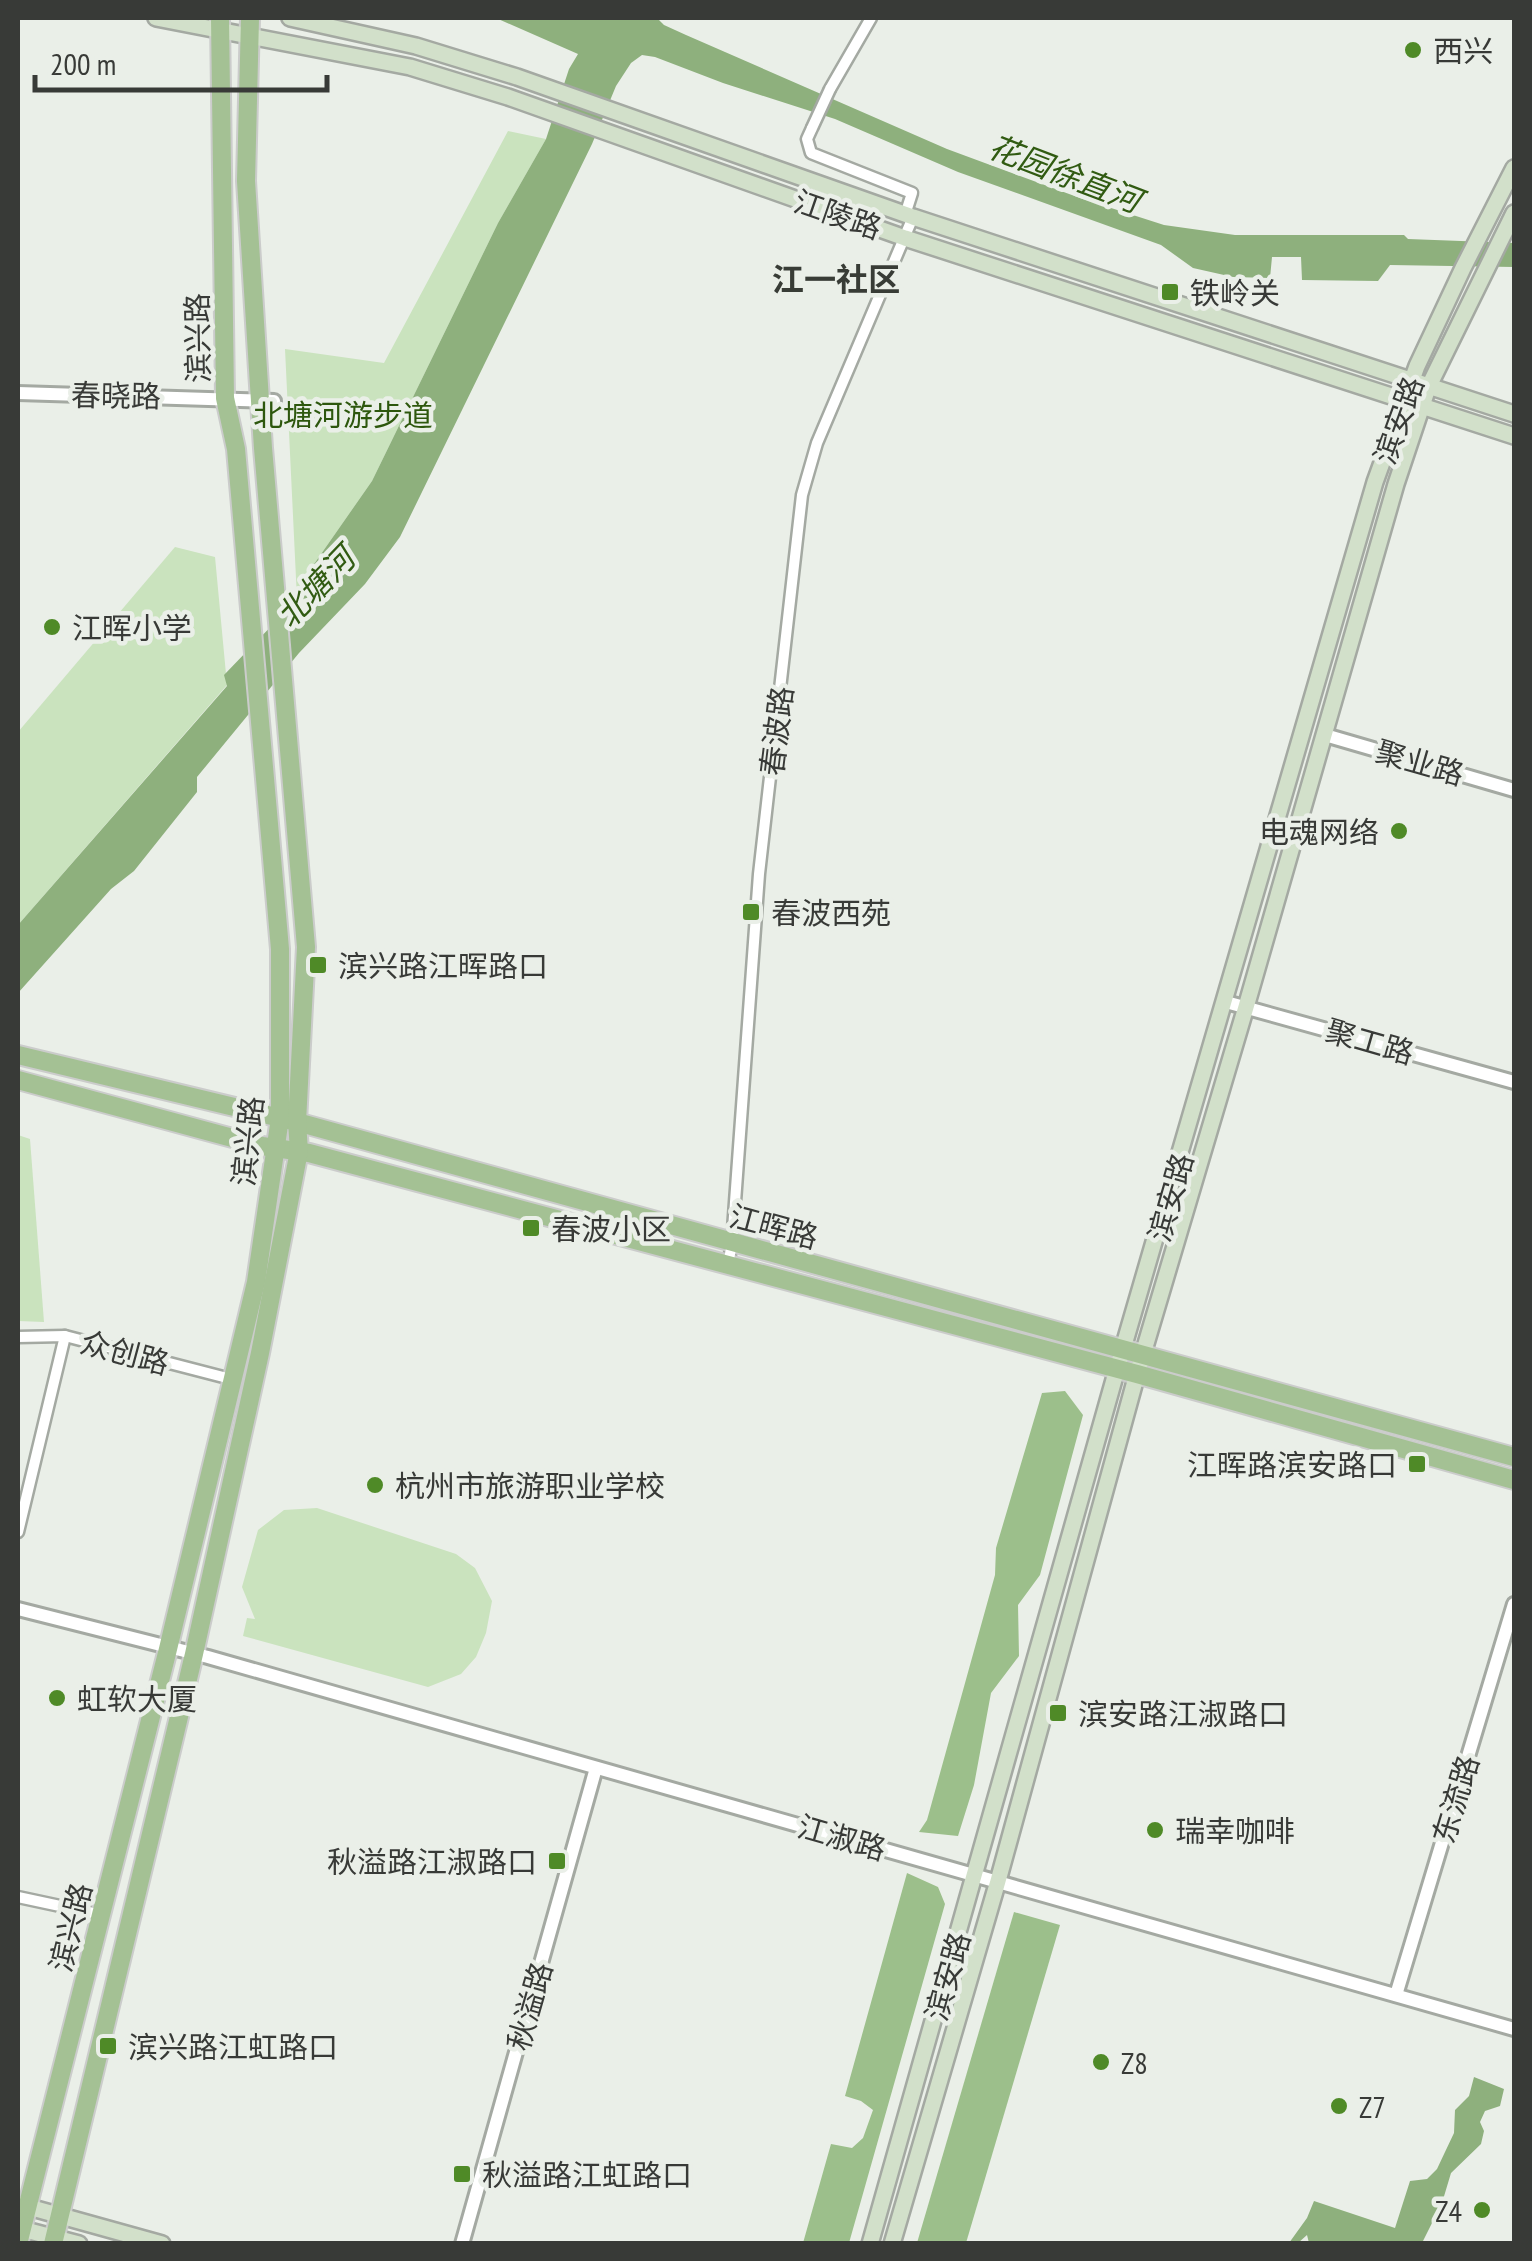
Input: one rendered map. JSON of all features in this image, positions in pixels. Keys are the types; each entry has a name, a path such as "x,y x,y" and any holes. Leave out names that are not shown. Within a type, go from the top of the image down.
{"main road":[{"name":"江陵路","path":"156,18 249,26 410,67 508,97 906,238 1514,436"},
{"name":"江陵路","path":"290,18 416,46 517,77 909,216 1514,414"},
{"name":"滨兴路","path":"54,2240 194,1654 260,1354 299,1151 289,1120 280,949 236,449 226,398 220,23"},
{"name":"滨兴路","path":"19,2234 22,2205 102,1915 168,1649 256,1282 276,1148 289,1120 306,948 263,448 267,401 246,181 249,26"},
{"name":"滨安路","path":"870,2244 1118,1369 1135,1352 1246,1007 1325,735 1412,403 1411,382 1462,268 1514,168"},
{"name":"滨安路","path":"892,2244 998,1881 1136,1374 1135,1352 1226,1002 1375,482 1412,403 1428,388 1514,214"},
{"name":"江晖路","path":"18,1055 289,1120 1514,1457"},
{"name":"江晖路","path":"18,1080 1118,1369 1514,1480"},
{"path":"22,2205 162,2244"},
{"path":"19,2234 79,2244"}],"street":[{"path":"871,18 830,89 807,139 811,153 912,193 909,216"},
{"name":"春波路","path":"728,1266 759,874 802,494 818,443 906,238 909,216"},
{"name":"春晓路","path":"18,393 267,401"},
{"name":"聚业路","path":"1325,735 1514,790"},
{"name":"聚工路","path":"1226,1002 1514,1082"},
{"path":"18,1532 65,1336"},
{"name":"众创路","path":"18,1337 65,1336 231,1379"},
{"name":"东流路","path":"1396,1995 1514,1604"},
{"name":"江淑路","path":"18,1609 194,1654 1514,2029"},
{"name":"秋溢路","path":"462,2244 596,1768"},
{"path":"18,1896 102,1915"}],"green space":[{"name":"北塘河游步道","path":"508,131 546,139 498,223 372,481 312,567 308,587 297,599 285,349 384,363"},
{"path":"175,547 215,557 227,685 18,925 18,732"},
{"path":"18,1135 30,1139 44,1322 18,1321"},
{"path":"317,1508 456,1554 475,1568 492,1601 486,1633 476,1657 461,1674 428,1687 243,1636 247,1618 255,1619 242,1587 258,1530 284,1510"}],"shaded area":[{"path":"1065,1391 1083,1415 1040,1575 1018,1605 1019,1656 991,1693 974,1785 958,1836 919,1832 927,1820 995,1575 996,1548 1042,1393"},
{"path":"907,1873 938,1887 945,1904 849,2243 803,2243 831,2144 852,2148 863,2138 873,2110 845,2096"},
{"path":"1014,1912 1060,1925 966,2243 917,2243"}],"water":[{"name":"北塘河","path":"496,18 657,18 686,35 947,149 1164,225 1235,235 1404,235 1408,239 1514,243 1514,267 1390,265 1378,281 1302,280 1301,257 1272,257 1270,278 1233,277 1193,268 1161,245 958,172 835,119 642,55 631,63 616,86 592,144 400,537 365,584 299,653 197,777 197,792 134,871 111,889 18,993 18,925 227,686 224,675 308,588 312,567 372,481 498,223 546,139 569,69 578,54"},
{"path":"1474,2077 1504,2089 1500,2106 1485,2111 1480,2122 1484,2131 1481,2144 1451,2173 1442,2203 1422,2243 1309,2243 1307,2235 1298,2243 1289,2243 1314,2201 1395,2228 1410,2181 1427,2179 1437,2169 1454,2133 1455,2110 1469,2096"}],"place":[{"name":"西兴","path":"1413,50"},
{"name":"铁岭关","path":"1170,292"},
{"name":"江晖小学","path":"52,627"},
{"name":"电魂网络","path":"1399,831"},
{"name":"春波西苑","path":"751,912"},
{"name":"滨兴路江晖路口","path":"318,965"},
{"name":"春波小区","path":"531,1228"},
{"name":"江晖路滨安路口","path":"1417,1464"},
{"name":"杭州市旅游职业学校","path":"375,1485"},
{"name":"虹软大厦","path":"57,1698"},
{"name":"滨安路江淑路口","path":"1058,1713"},
{"name":"瑞幸咖啡","path":"1155,1830"},
{"name":"秋溢路江淑路口","path":"557,1861"},
{"name":"滨兴路江虹路口","path":"108,2046"},
{"name":"Z8","path":"1101,2062"},
{"name":"Z7","path":"1339,2106"},
{"name":"秋溢路江虹路口","path":"462,2174"},
{"name":"Z4","path":"1482,2210"}],"district":[{"name":"江一社区","path":"836,279"}],"water label":[{"name":"花园徐直河","path":"1065,173"}]}
